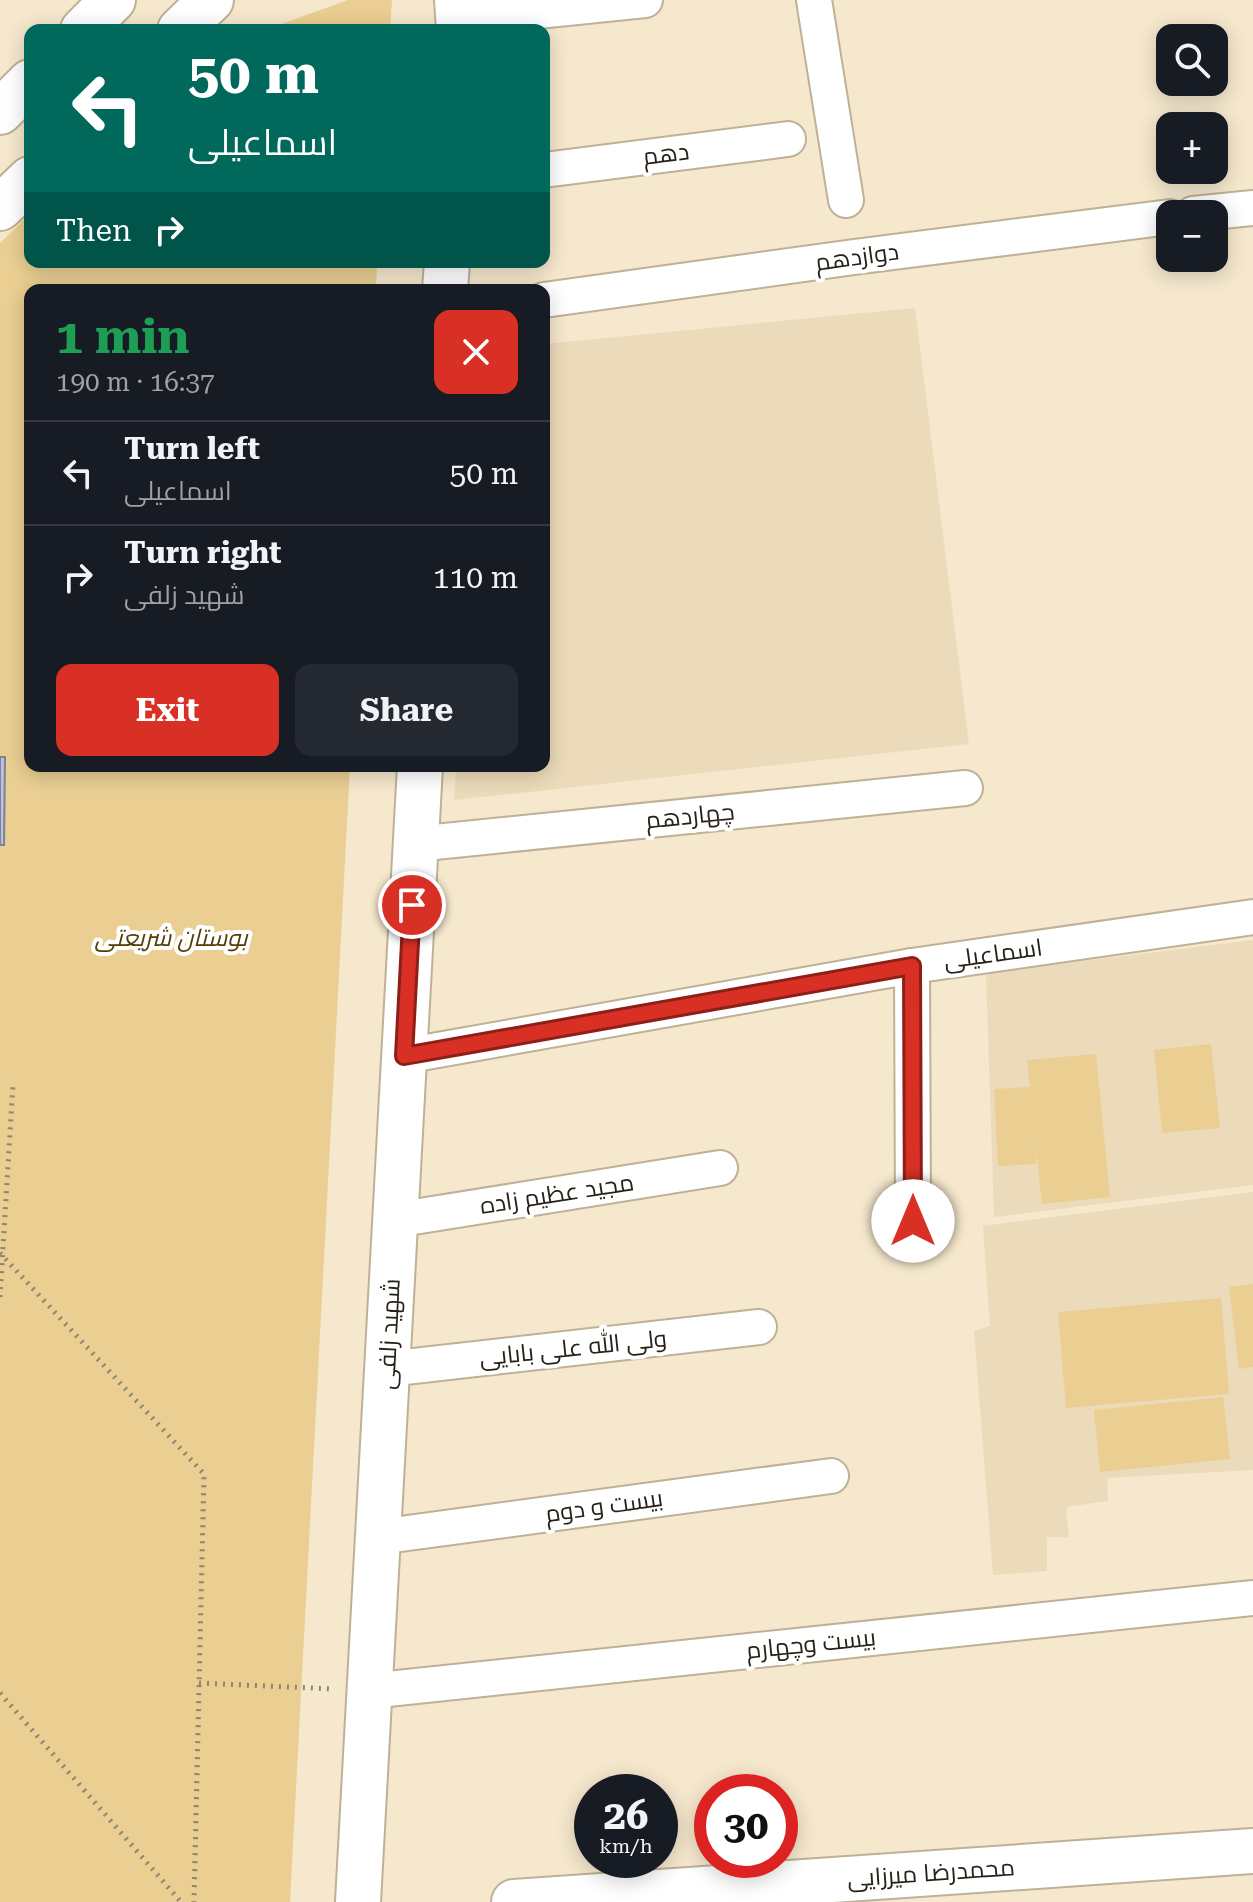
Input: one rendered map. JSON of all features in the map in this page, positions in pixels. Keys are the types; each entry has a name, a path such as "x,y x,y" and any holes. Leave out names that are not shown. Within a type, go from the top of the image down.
{"main road":[{"path":"89,24 113,0"},
{"path":"186,24 211,0"},
{"path":"0,112 24,88"},
{"path":"0,208 24,185"},
{"name":"شهید زلفی","path":"358,1902 420,772"},
{"name":"محمدرضا میرزایی","path":"514,1902 1253,1851"}],"street":[{"path":"459,16 645,0"},
{"path":"814,0 846,200"},
{"name":"دهم","path":"550,169 788,139"},
{"path":"1228,210 1253,208"},
{"name":"دوازدهم","path":"550,299 1156,219"},
{"name":"چهاردهم","path":"415,844 965,788"},
{"name":"اسماعیلی","path":"404,1056 912,966 1253,917"},
{"path":"912,966 913,1221"},
{"name":"مجید عظیم زاده","path":"395,1220 720,1168"},
{"name":"ولی الله علی‌ بابایی","path":"387,1369 759,1327"},
{"name":"بیست و دوم","path":"378,1537 831,1476"},
{"name":"بیست وچهارم","path":"369,1691 1253,1598"}],"path":[{"path":"0,1297 13,1084"},
{"path":"1,1255 204,1474 194,1902"},
{"path":"199,1683 369,1691"},
{"path":"0,1693 181,1902"}],"shaded area":[{"path":"915,308 969,744 454,800 456,772 550,772 550,343"},
{"path":"1253,940 1253,1185 994,1217 986,973"},
{"path":"1253,1192 1253,1470 1107,1478 1108,1501 1066,1507 1069,1537 1047,1537 1047,1571 993,1575 974,1331 990,1326 983,1226"}],"green space":[{"path":"348,0 392,0 390,24 282,24"},
{"name":"بوستان شریعتی","path":"24,220 24,268 377,268 376,284 24,284 24,772 350,772 290,1902 0,1902 0,243"},
{"path":"1211,1044 1220,1128 1162,1133 1154,1050"},
{"path":"1096,1054 1110,1197 1042,1204 1036,1149 1036,1164 998,1166 994,1089 1030,1087 1027,1060"},
{"path":"1253,1284 1253,1367 1239,1369 1229,1287"},
{"path":"1221,1298 1229,1394 1066,1408 1058,1312"},
{"path":"1223,1397 1230,1459 1100,1472 1094,1410"}],"building":[{"path":"0,757 5,757 4,845 0,845"}],"route":[{"path":"412,905 404,1056 912,966 913,1221"}]}
